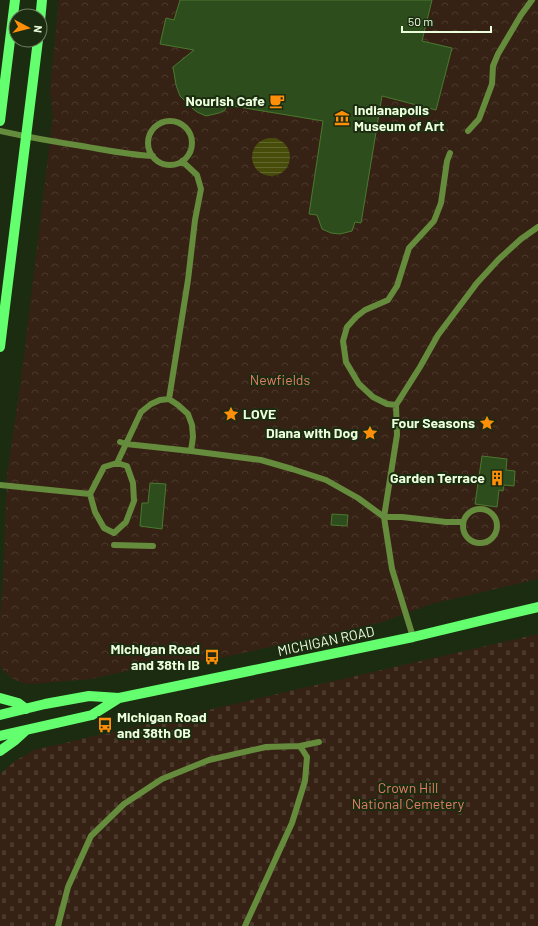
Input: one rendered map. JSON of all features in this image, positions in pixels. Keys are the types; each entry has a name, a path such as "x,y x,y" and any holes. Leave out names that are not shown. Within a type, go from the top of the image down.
{"main road":[{"path":"0,121 15,0"},
{"path":"0,347 37,48"},
{"name":"MICHIGAN ROAD","path":"0,715 89,696 119,698 412,637 538,607"},
{"path":"0,698 18,703 26,709"},
{"name":"MICHIGAN ROAD","path":"0,736 92,715 119,698"},
{"path":"0,751 14,741 25,730"}],"lane":[{"path":"468,131 479,119 492,84 493,66 498,54 532,0"},
{"path":"170,121 178,122 187,128 191,135 192,142 188,156 182,161 175,164 165,164 158,161 153,156 149,148 148,141 151,132 156,126 163,122 170,121"},
{"path":"0,131 26,137 134,155 153,156"},
{"path":"396,404 388,404 373,396 359,384 346,362 343,341 347,327 356,317 366,310 388,300 397,286 409,248 434,221 441,203 447,161 450,153"},
{"path":"169,399 188,280 195,220 201,189 197,176 182,161"},
{"path":"412,637 392,569 384,517 397,435 396,404 420,367 438,335 477,283 499,259 521,239 538,227"},
{"path":"117,463 123,443 141,412 151,404 160,400 169,399 188,414 192,424 193,437 191,451"},
{"path":"123,443 261,460 326,480 358,498 384,517 463,522"},
{"path":"117,463 126,466 133,483 134,501 126,522 114,533 104,528 95,512 90,494 104,467 117,463"},
{"path":"0,485 90,494"},
{"path":"480,508 491,513 495,517 497,529 494,537 489,541 477,544 471,542 464,534 462,528 463,522 468,512 480,508"},
{"path":"114,545 153,546"},
{"path":"58,926 68,887 91,836 124,804 162,779 209,760 266,747 300,746 319,742"},
{"path":"245,926 292,823 305,780 307,757 300,746"}],"green space":[{"name":"Newfields","path":"59,0 538,0 538,579 431,604 383,622 216,659 153,665 91,679 31,684 17,681 3,670 0,666 0,617 3,581 7,475 21,380 53,116 50,90"},
{"name":"Crown Hill National Cemetery","path":"538,634 538,926 0,926 0,774 15,761 34,750"}],"shaded area":[{"path":"267,138 275,138 282,141 287,146 290,157 287,168 282,173 275,176 267,176 260,173 255,168 252,161 252,153 255,146 260,141"}],"building":[{"name":"Indianapolis Museum of Art","path":"180,0 432,0 422,41 452,48 436,110 382,96 361,223 355,222 352,231 340,234 331,233 322,229 317,215 309,214 323,121 227,105 225,110 206,116 197,112 180,96 176,85 173,67 194,50 160,44 166,18 174,20"},
{"name":"Garden Terrace","path":"482,456 507,459 506,470 515,471 514,486 504,485 503,491 499,490 497,507 475,504"},
{"path":"150,483 166,484 162,529 140,526 142,503 148,503"},
{"path":"332,514 348,515 347,526 331,525"}],"place":[{"name":"Nourish Cafe","path":"277,101"},
{"name":"Indianapolis Museum of Art","path":"342,118"},
{"name":"LOVE","path":"231,414"},
{"name":"Four Seasons","path":"487,423"},
{"name":"Diana with Dog","path":"370,433"},
{"name":"Garden Terrace","path":"497,478"},
{"name":"Michigan Road and 38th IB","path":"212,657"},
{"name":"Michigan Road and 38th OB","path":"105,725"}]}
